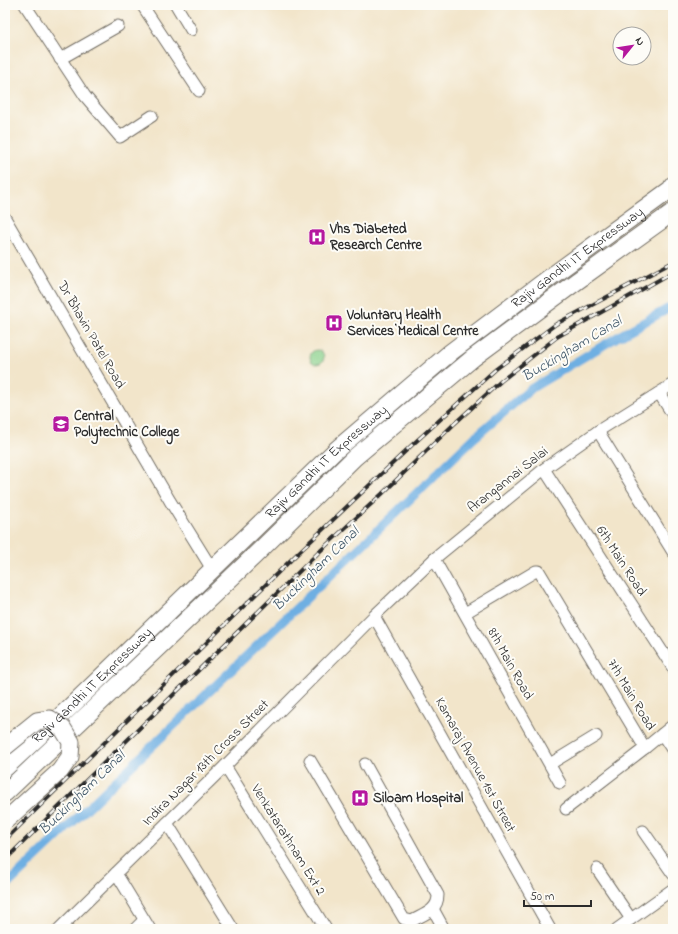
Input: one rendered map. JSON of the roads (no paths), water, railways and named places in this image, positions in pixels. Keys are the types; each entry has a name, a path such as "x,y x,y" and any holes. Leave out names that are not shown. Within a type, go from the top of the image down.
{"main road":[{"name":"Rajiv Gandhi IT Expressway","path":"5,768 336,450 452,352 670,189 673,185"},
{"path":"543,306 547,298 609,248 673,201"},
{"name":"Rajiv Gandhi IT Expressway","path":"5,793 253,557 355,457 473,358 673,212"},
{"path":"5,747 37,721 50,720 63,729 71,742 70,757 60,771 5,821"}],"street":[{"path":"25,5 86,96 120,137 152,116"},
{"path":"142,5 199,92"},
{"path":"176,5 191,30"},
{"path":"60,59 118,26"},
{"name":"Dr Bhavin Patel Road","path":"5,218 170,501 212,569"},
{"name":"Arangannai Salai","path":"374,616 434,559 544,469 598,430 673,384"},
{"path":"659,393 673,415"},
{"path":"598,430 673,552"},
{"name":"6th Main Road","path":"544,469 673,668"},
{"name":"8th Main Road","path":"434,559 560,783"},
{"name":"7th Main Road","path":"465,613 536,571 539,571 645,748 566,809"},
{"name":"Indira Nagar 13th Cross Street","path":"59,929 225,766 374,616"},
{"name":"Kamaraj Avenue 1st Street","path":"374,616 550,929"},
{"path":"645,748 673,725"},
{"path":"662,734 673,751"},
{"path":"550,764 596,736"},
{"path":"310,760 404,919 412,921 437,906 438,895 365,764"},
{"name":"Venkatarathnam Ext 2","path":"225,766 326,929"},
{"path":"167,823 233,929"},
{"path":"643,831 673,874"},
{"path":"597,869 631,919"},
{"path":"116,873 147,925 135,929"},
{"path":"617,929 673,889"},
{"path":"433,909 444,929"}],"waterway":[{"name":"Buckingham Canal","path":"5,887 474,438 532,388 619,336 673,306"}],"railway":[{"path":"5,840 298,553 412,445 496,369 556,324 673,262"},
{"path":"5,860 318,553 501,381 557,337 673,272"}],"place":[{"name":"Vhs Diabeted Research Centre","path":"317,237"},
{"name":"Voluntary Health Services Medical Centre","path":"334,323"},
{"name":"Central Polytechnic College","path":"61,424"},
{"name":"Siloam Hospital","path":"360,798"}]}
